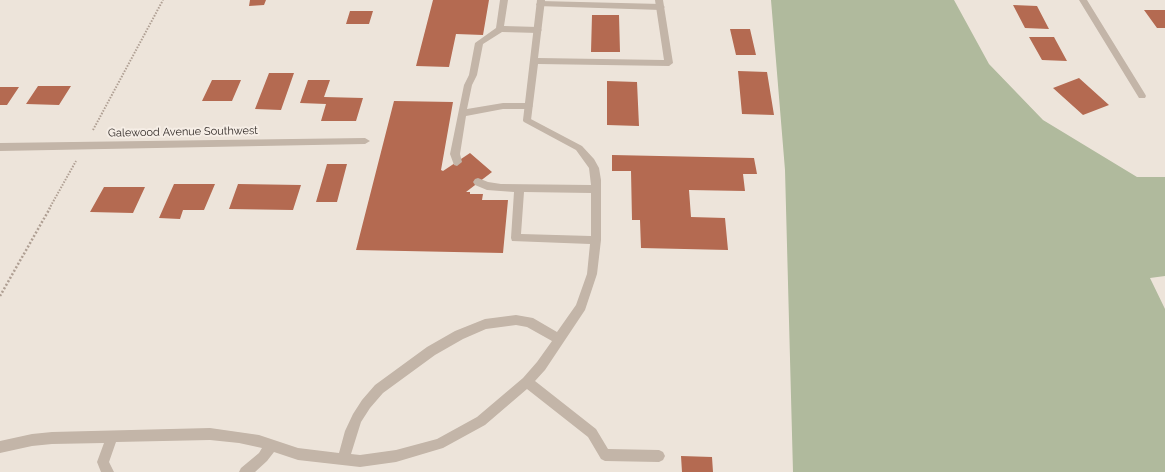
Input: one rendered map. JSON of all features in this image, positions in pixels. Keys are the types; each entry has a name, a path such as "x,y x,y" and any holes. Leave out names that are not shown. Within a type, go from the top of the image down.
{"street":[{"path":"500,29 504,0"},
{"path":"1084,0 1142,96"},
{"path":"0,447 32,440 52,438 210,434 239,437 298,454 360,461 396,456 440,444 482,421 527,382 581,307 592,274 596,240 596,176 591,162 579,148 527,120 535,61 540,2 660,3 669,63 535,61"},
{"path":"457,162 455,154 462,113 467,88 474,75 479,43 500,29 538,30"},
{"path":"462,113 503,106 529,106"},
{"name":"Galewood Avenue Southwest","path":"0,147 366,141"},
{"path":"478,182 487,186 501,188 596,189"},
{"path":"519,189 516,238 596,240"},
{"path":"343,460 351,431 366,404 379,389 431,351 459,334 485,324 516,320 534,324 559,339"},
{"path":"527,382 592,433 605,455 659,456"},
{"path":"108,472 104,462 112,436"},
{"path":"245,472 263,457 271,445"}],"path":[{"path":"89,136 163,0"},
{"path":"0,296 78,158"}],"green space":[{"path":"771,0 954,0 989,64 1043,120 1137,177 1165,177 1165,276 1150,278 1165,309 1165,472 793,472 785,170"}],"building":[{"path":"250,0 266,0 264,5 249,6"},
{"path":"433,0 489,0 483,35 456,34 449,67 416,66"},
{"path":"1013,5 1037,6 1049,29 1025,28"},
{"path":"1144,10 1165,10 1165,28 1157,28"},
{"path":"350,11 373,11 369,24 346,24"},
{"path":"592,15 619,15 620,52 591,52"},
{"path":"730,29 750,29 756,55 736,55"},
{"path":"1029,37 1054,37 1067,61 1042,60"},
{"path":"738,71 767,72 774,115 742,114"},
{"path":"269,73 294,73 281,110 255,109"},
{"path":"1079,78 1109,105 1083,115 1053,88"},
{"path":"212,80 241,80 232,101 202,101"},
{"path":"308,80 330,80 324,97 363,98 356,121 321,121 326,104 300,103"},
{"path":"607,81 637,82 639,126 607,125"},
{"path":"38,86 71,86 59,105 26,104"},
{"path":"0,87 19,87 7,105 0,105"},
{"path":"394,101 453,102 441,170 443,171 470,153 492,172 466,192 470,192 470,194 483,194 482,200 508,200 503,253 356,250"},
{"path":"612,155 754,158 757,174 743,174 745,191 689,190 691,217 725,218 728,250 641,248 640,220 632,220 631,171 612,171"},
{"path":"327,164 347,164 337,202 316,202"},
{"path":"174,184 215,184 204,210 183,210 180,219 159,218"},
{"path":"238,184 301,185 293,210 229,209"},
{"path":"104,187 145,187 133,213 90,212"},
{"path":"681,456 712,457 713,472 682,472"}]}
